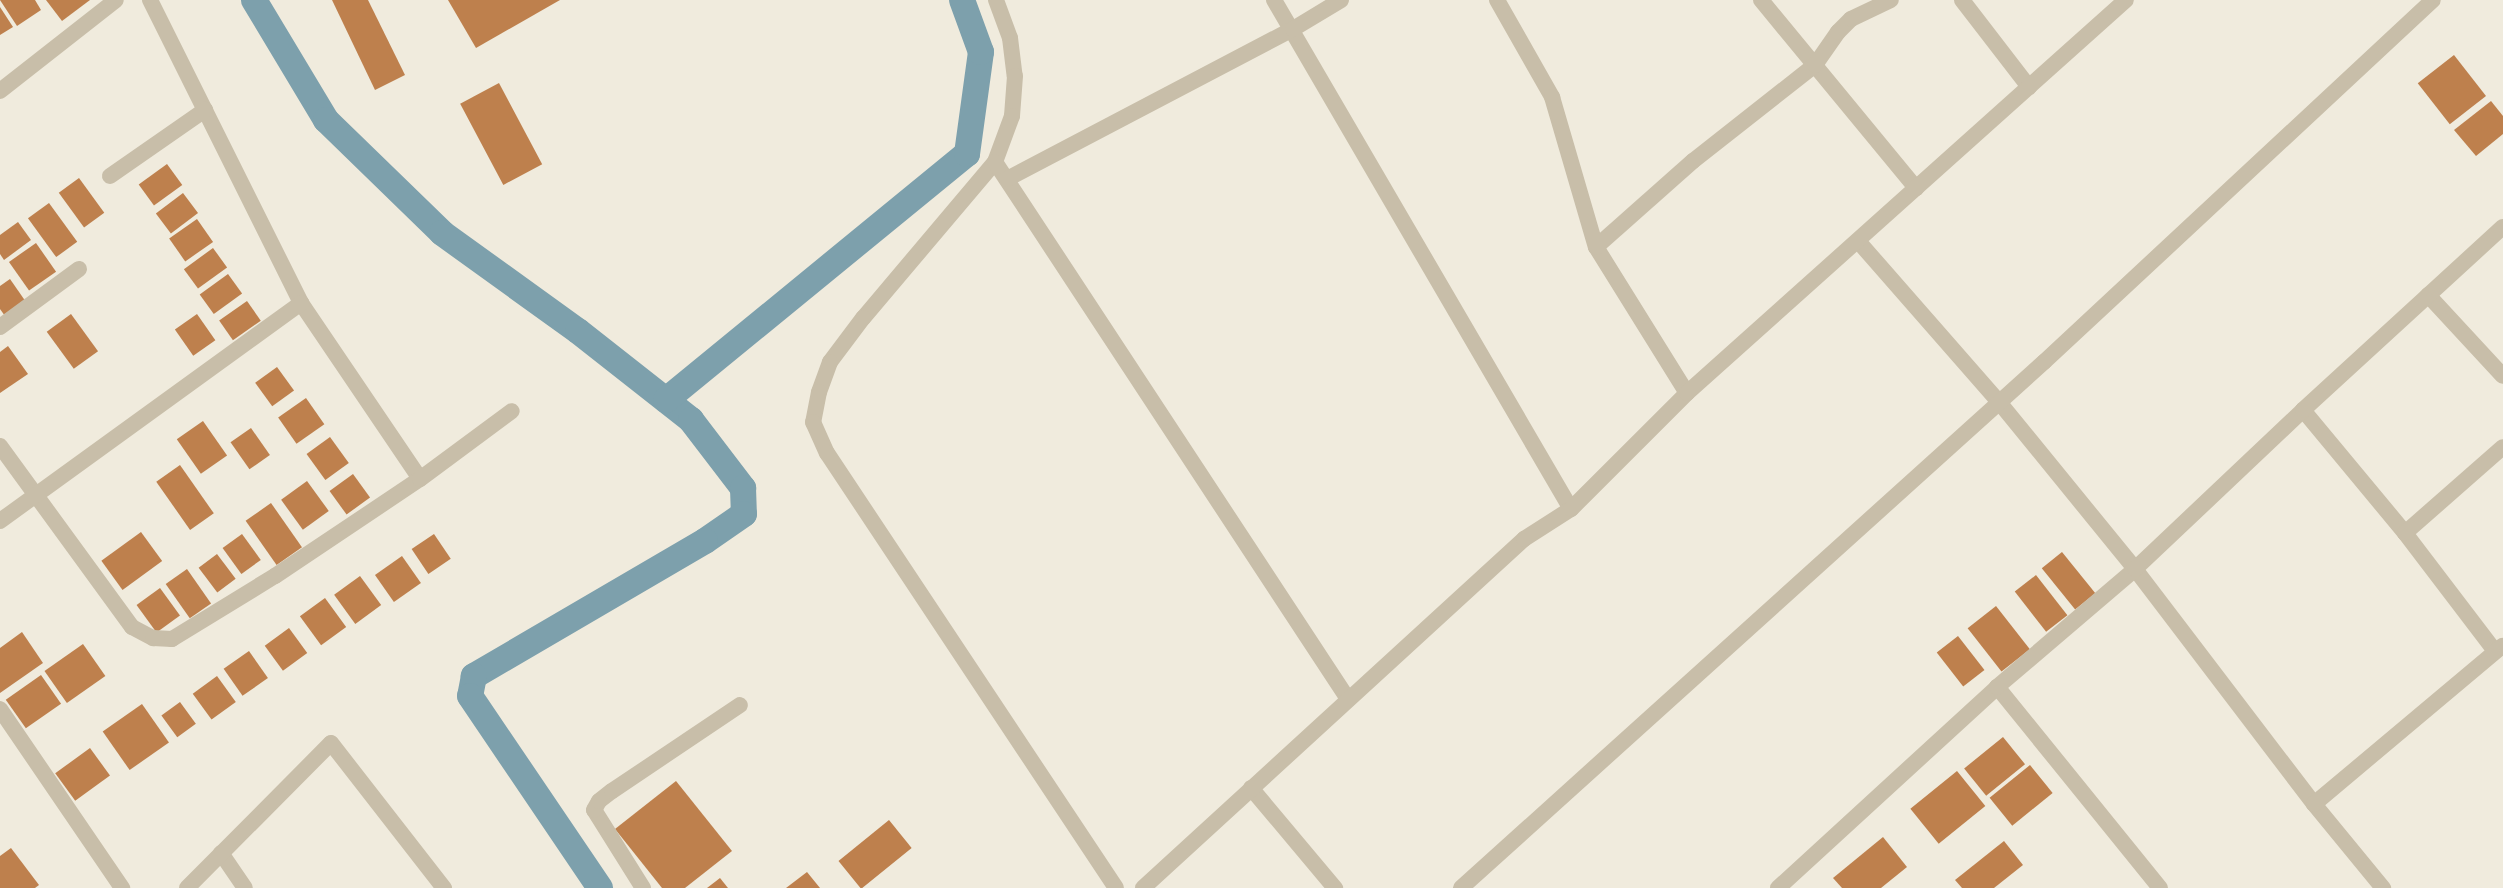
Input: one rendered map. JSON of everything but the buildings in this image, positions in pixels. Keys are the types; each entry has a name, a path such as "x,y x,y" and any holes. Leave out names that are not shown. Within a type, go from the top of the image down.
{"street":[{"path":"0,92 116,0"},
{"path":"150,0 301,303 420,479"},
{"path":"996,0 1010,38 1015,76 1011,116 995,162 863,318 830,362 819,392 813,422 826,453 1116,888"},
{"path":"1274,0 1571,509"},
{"path":"1007,179 1293,29 1341,0"},
{"path":"1497,0 1552,97 1596,247 1688,393"},
{"path":"1761,0 1916,188"},
{"path":"1596,247 1693,161 1815,65 1838,32 1851,19 1891,0"},
{"path":"1962,0 2029,87"},
{"path":"1143,888 1524,539 1571,509 1688,393 2126,0"},
{"path":"1461,888 1999,402 2433,0"},
{"path":"110,176 205,110"},
{"path":"995,162 1348,699"},
{"path":"1778,888 1997,687 2135,569 2303,410 2503,227"},
{"path":"1858,240 1999,402 2135,569 2314,804 2383,888"},
{"path":"0,327 79,269"},
{"path":"2428,295 2503,376"},
{"path":"0,521 301,303"},
{"path":"2303,410 2499,648 2314,804"},
{"path":"0,446 132,627 153,638 172,639 275,576 420,479 512,411"},
{"path":"2405,533 2502,449"},
{"path":"1997,687 2160,888"},
{"path":"643,888 594,810 599,801 612,791 740,705"},
{"path":"0,709 122,888"},
{"path":"186,888 331,743 444,888"},
{"path":"1251,788 1335,888"},
{"path":"221,853 245,888"}],"waterway":[{"path":"254,0 326,120 442,233 578,331 691,420 743,488 744,514 705,541 474,676 470,696 600,888"},
{"path":"666,400 967,154 981,52 962,0"}]}
